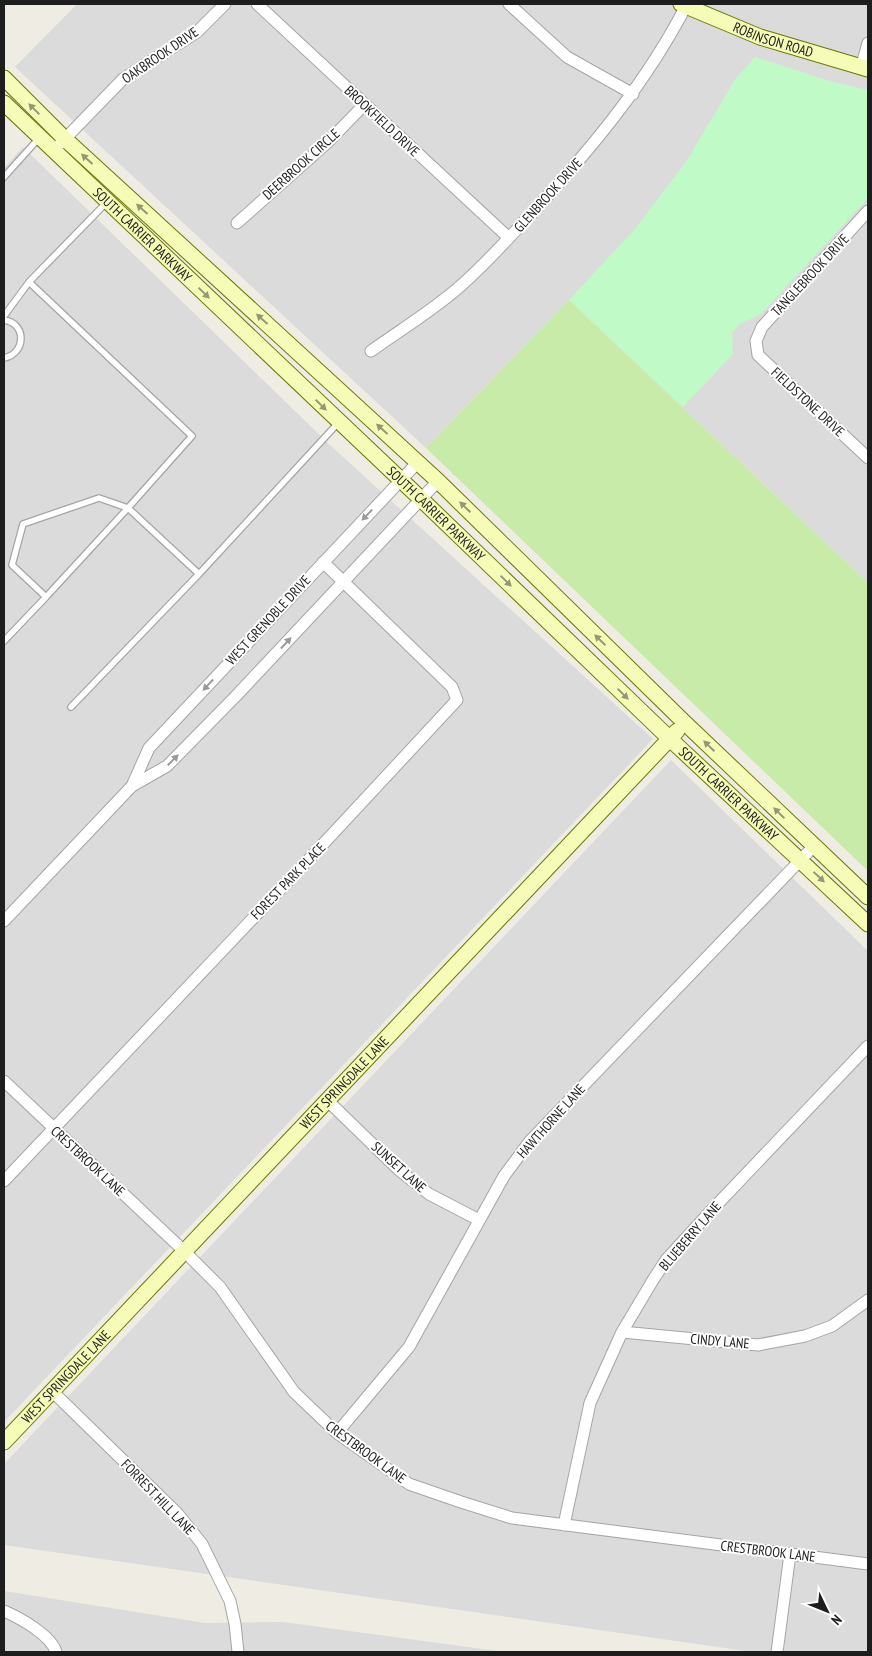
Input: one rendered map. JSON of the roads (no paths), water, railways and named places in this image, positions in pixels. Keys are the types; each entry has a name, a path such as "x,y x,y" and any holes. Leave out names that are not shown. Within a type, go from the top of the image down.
{"main road":[{"name":"ROBINSON ROAD","path":"684,5 760,37 865,69"},
{"name":"SOUTH CARRIER PARKWAY","path":"4,78 65,139 418,462 685,723 868,897"},
{"name":"SOUTH CARRIER PARKWAY","path":"4,103 421,499 670,739 868,924"},
{"name":"WEST SPRINGDALE LANE","path":"4,1442 685,723"}],"street":[{"name":"OAKBROOK DRIVE","path":"54,150 123,79 197,32 225,4"},
{"name":"BROOKFIELD DRIVE","path":"257,4 509,238"},
{"path":"509,4 567,57 633,94"},
{"name":"GLENBROOK DRIVE","path":"371,352 457,289 509,238 569,173 633,94 684,5"},
{"path":"865,69 868,43"},
{"name":"DEERBROOK CIRCLE","path":"237,222 328,142 364,104"},
{"name":"TANGLEBROOK DRIVE","path":"756,341 762,326 868,212"},
{"name":"FIELDSTONE DRIVE","path":"756,341 758,355 868,458"},
{"name":"WEST GRENOBLE DRIVE","path":"132,786 149,748 418,462"},
{"name":"WEST GRENOBLE DRIVE","path":"4,921 132,786 168,766 438,481"},
{"path":"323,562 344,581"},
{"name":"FOREST PARK PLACE","path":"4,1181 319,849 457,700 452,687 344,581"},
{"name":"HAWTHORNE LANE","path":"337,1433 409,1347 504,1176 530,1141 814,846"},
{"name":"BLUEBERRY LANE","path":"564,1526 590,1403 622,1332 666,1260 868,1046"},
{"name":"CRESTBROOK LANE","path":"4,1081 220,1287 294,1392 337,1433 409,1484 512,1518 868,1564"},
{"name":"SUNSET LANE","path":"327,1100 400,1170 429,1194 480,1220"},
{"name":"CINDY LANE","path":"622,1332 758,1344 805,1336 832,1326 868,1300"},
{"name":"FORREST HILL LANE","path":"52,1391 178,1514 202,1544 230,1600 238,1652"},
{"path":"777,1652 790,1554"},
{"path":"4,1612 14,1616 45,1636 56,1652"}],"lane":[{"path":"4,177 40,137"},
{"path":"4,316 28,282 108,201"},
{"path":"4,641 192,436 28,282"},
{"path":"4,320 18,327 22,339 18,351 4,358"},
{"path":"71,707 199,574 339,422"},
{"path":"46,597 12,565 23,524 99,498 128,508 199,574"}]}
